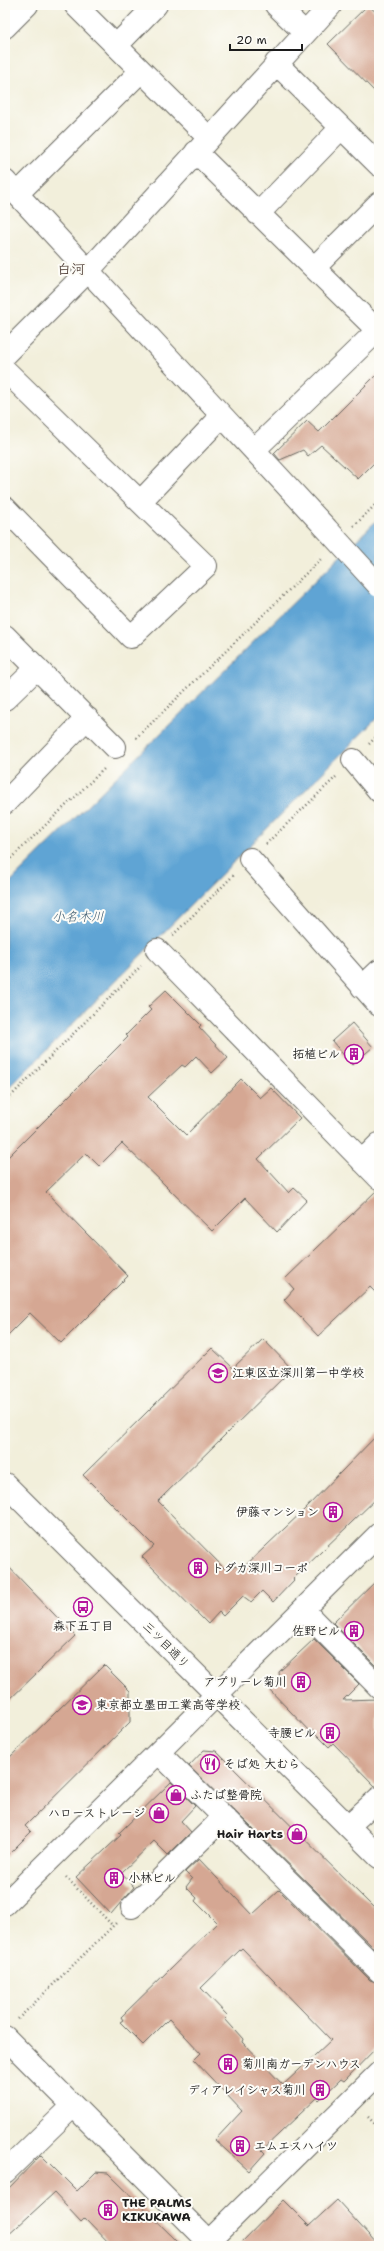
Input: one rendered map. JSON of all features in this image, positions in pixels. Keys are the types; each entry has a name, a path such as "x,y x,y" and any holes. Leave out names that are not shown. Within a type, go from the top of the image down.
{"street":[{"path":"5,27 27,5"},
{"path":"116,46 156,5"},
{"path":"276,5 304,33"},
{"path":"5,354 88,271 330,5"},
{"path":"76,6 141,70 258,214 378,330 254,450"},
{"path":"276,63 379,165"},
{"path":"141,70 11,188 379,586"},
{"path":"258,214 341,128"},
{"path":"314,268 379,203"},
{"path":"5,370 206,566 131,637 5,508"},
{"path":"141,501 222,416"},
{"path":"5,636 87,718 118,752"},
{"path":"5,699 37,668"},
{"path":"5,802 87,718"},
{"path":"353,760 379,791"},
{"path":"250,859 379,1005"},
{"path":"157,950 379,1178"},
{"path":"362,987 379,971"},
{"path":"362,1161 379,1144"},
{"name":"三ツ目通り","path":"5,1484 379,1857"},
{"path":"5,1904 304,1610 379,1534"},
{"path":"304,1610 379,1687"},
{"path":"159,1753 379,1971"},
{"path":"348,1826 379,1798"},
{"path":"132,1907 223,1818"},
{"path":"11,2029 73,2106 208,2244 379,2073"},
{"path":"5,2172 73,2106"}],"path":[{"path":"353,527 379,501"},
{"path":"5,864 118,752 325,555"},
{"path":"5,1102 157,950 379,734"},
{"path":"50,1860 113,1926"},
{"path":"11,2029 132,1907"}],"water":[{"name":"小名木川","path":"379,518 379,716 5,1092 5,887"}],"building":[{"path":"368,5 379,15 379,96 328,44"},
{"path":"379,372 379,458 358,479 321,445 308,456 303,450 280,460 274,453 307,421 319,432"},
{"path":"166,990 201,1025 199,1027 228,1058 212,1073 196,1056 185,1067 182,1065 148,1097 186,1135 241,1079 260,1098 271,1088 300,1118 258,1159 289,1193 294,1188 307,1200 277,1232 245,1198 212,1231 122,1143 99,1166 86,1153 46,1192 128,1276 61,1343 30,1313 5,1338 5,1160 128,1037 126,1035 151,1010 148,1007"},
{"name":"拓植ビル","path":"352,1023 373,1047 352,1065 332,1041"},
{"path":"377,1190 379,1190 379,1296 370,1287 318,1336 284,1300 294,1289 285,1279"},
{"path":"263,1339 292,1369 158,1501 224,1568 246,1565 304,1510 379,1433 379,1496 293,1579 294,1580 273,1602 262,1591 251,1602 243,1596 223,1616 219,1612 208,1624 142,1557 154,1546 83,1475 212,1348 233,1368"},
{"path":"5,1563 75,1636 5,1704"},
{"path":"379,1578 379,1664 376,1666 333,1623"},
{"path":"314,1639 359,1684 343,1700 379,1699 379,1786 375,1786 333,1743 329,1747 312,1730 310,1732 268,1688 280,1680 279,1672"},
{"path":"104,1665 130,1691 130,1722 25,1826 31,1832 5,1858 5,1762"},
{"path":"204,1750 216,1751 379,1913 379,1953 189,1766"},
{"path":"171,1782 195,1806 181,1821 191,1832 168,1855 154,1841 121,1873 134,1887 111,1914 76,1877 121,1835 119,1833"},
{"path":"199,1859 252,1915 279,1890 370,1980 379,1983 379,2045 344,2081 341,2079 319,2100 317,2098 262,2150 265,2153 249,2171 215,2140 242,2111 194,2060 201,2053 169,2019 143,2045 120,2022 123,2020 121,2017 217,1923 195,1901 197,1898 186,1887 192,1879 185,1872","holes":["242,1948 331,2040 283,2085 242,2042 243,2039 225,2019 228,2016 201,1988"]},
{"path":"41,2155 77,2191 96,2172 108,2173 182,2246 112,2246 85,2218 81,2222 54,2193 5,2238 5,2192"},
{"path":"283,2200 309,2226 337,2200 379,2246 238,2246"}],"place":[{"name":"拓植ビル","path":"354,1054"},
{"name":"江東区立深川第一中学校","path":"218,1373"},
{"name":"伊藤マンション","path":"333,1512"},
{"name":"トダカ深川コーポ","path":"198,1568"},
{"name":"森下五丁目","path":"83,1607"},
{"name":"佐野ビル","path":"354,1631"},
{"name":"アプリーレ菊川","path":"301,1682"},
{"name":"東京都立墨田工業高等学校","path":"82,1705"},
{"name":"寺腰ビル","path":"330,1733"},
{"name":"そば処 大むら","path":"210,1764"},
{"name":"ふたば整骨院","path":"176,1795"},
{"name":"ハローストレージ","path":"159,1813"},
{"name":"Hair Harts","path":"297,1834"},
{"name":"小林ビル","path":"114,1878"},
{"name":"菊川南ガーデンハウス","path":"228,2064"},
{"name":"ディアレイシャス菊川","path":"320,2090"},
{"name":"エムエスハイツ","path":"240,2146"},
{"name":"THE PALMS KIKUKAWA","path":"108,2210"}],"district":[{"name":"白河","path":"71,269"}]}
